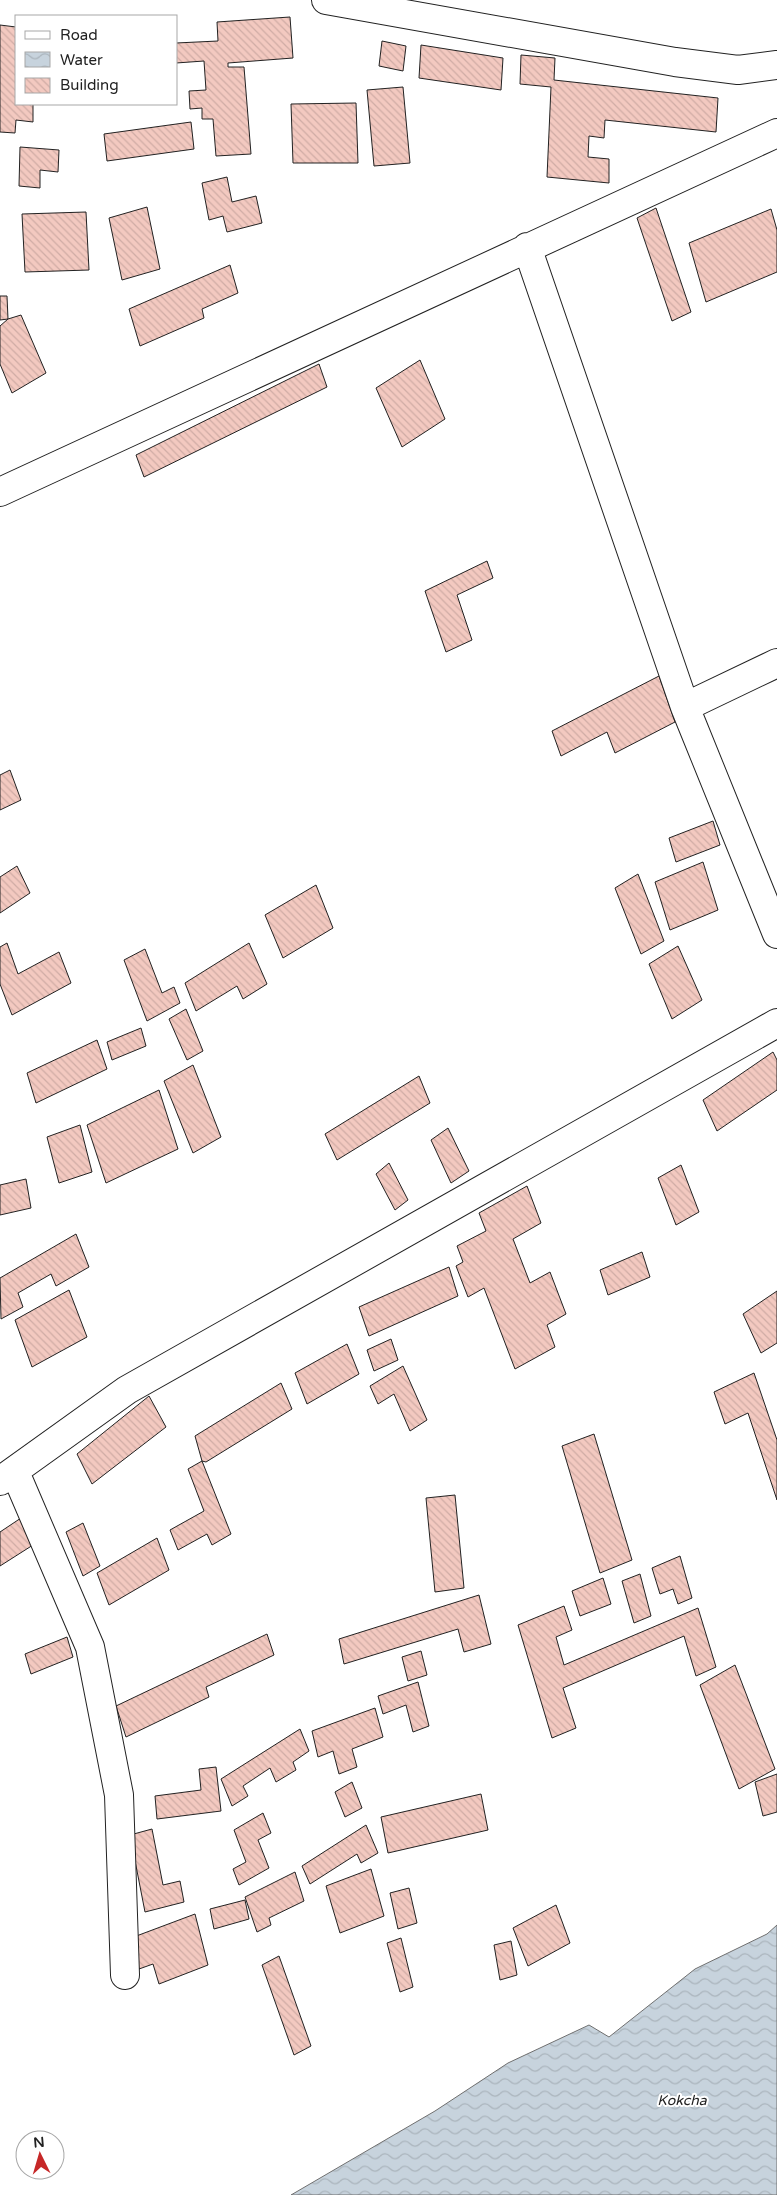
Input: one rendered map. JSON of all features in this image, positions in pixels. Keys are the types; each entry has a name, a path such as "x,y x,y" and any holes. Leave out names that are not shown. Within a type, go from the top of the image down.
{"street":[{"path":"326,0 675,62 738,70 777,65"},
{"path":"0,492 777,133"},
{"path":"527,247 685,707 777,934"},
{"path":"685,707 777,663"},
{"path":"125,1975 119,1795 90,1646 7,1477 126,1390 777,1023"}],"water":[{"name":"Kokcha","path":"777,1925 777,2195 291,2195 435,2111 508,2063 589,2025 609,2037 695,1969 767,1934"}],"building":[{"path":"290,17 293,58 228,63 228,67 244,67 251,154 216,156 213,119 202,119 202,108 190,109 189,91 206,90 204,61 178,63 178,43 218,41 217,22"},
{"path":"0,25 15,27 15,105 33,105 33,122 16,120 15,133 0,132"},
{"path":"382,41 406,46 403,71 379,66"},
{"path":"421,45 503,58 501,90 419,78"},
{"path":"521,55 555,58 554,80 718,98 716,132 605,120 604,138 589,136 588,157 609,159 609,183 547,177 551,87 520,84"},
{"path":"403,87 410,163 374,166 367,90"},
{"path":"356,103 358,163 293,163 291,104"},
{"path":"191,122 194,149 107,161 104,134"},
{"path":"20,147 59,150 58,172 40,170 40,188 19,186"},
{"path":"227,177 232,202 256,196 262,223 227,232 223,216 209,220 202,183"},
{"path":"147,207 160,269 122,280 109,218"},
{"path":"656,208 691,312 672,321 637,218"},
{"path":"771,209 777,230 777,272 706,302 689,243"},
{"path":"86,212 89,270 25,272 22,214"},
{"path":"230,265 238,293 202,309 204,318 140,346 129,309"},
{"path":"0,296 7,296 8,319 0,320"},
{"path":"21,315 46,373 12,393 0,364 0,326 8,319"},
{"path":"420,360 445,419 402,447 376,388"},
{"path":"319,364 327,387 144,477 136,455"},
{"path":"487,561 493,578 457,595 472,640 446,652 425,591"},
{"path":"659,676 675,722 615,753 607,732 561,756 552,731"},
{"path":"10,770 21,800 0,810 0,775"},
{"path":"713,821 720,845 676,862 669,838"},
{"path":"703,862 718,910 670,930 655,882"},
{"path":"17,866 30,893 0,913 0,877"},
{"path":"638,874 664,941 641,954 615,888"},
{"path":"316,885 333,928 283,958 265,915"},
{"path":"7,943 18,974 59,952 71,983 12,1015 0,984 0,947"},
{"path":"249,943 267,984 243,999 237,986 196,1011 185,983"},
{"path":"678,946 702,1000 672,1019 649,964"},
{"path":"145,949 162,993 174,987 180,1003 147,1021 124,960"},
{"path":"186,1009 203,1051 187,1060 169,1019"},
{"path":"141,1028 146,1046 112,1060 107,1042"},
{"path":"97,1040 107,1069 36,1103 27,1073"},
{"path":"773,1052 777,1060 777,1090 717,1131 703,1100"},
{"path":"193,1065 221,1137 193,1153 164,1081"},
{"path":"419,1076 430,1103 337,1160 325,1134"},
{"path":"159,1090 178,1149 106,1183 87,1125"},
{"path":"80,1125 92,1172 59,1183 47,1137"},
{"path":"448,1128 469,1171 451,1183 431,1140"},
{"path":"389,1163 408,1200 395,1210 376,1174"},
{"path":"681,1165 699,1212 676,1225 658,1178"},
{"path":"26,1179 31,1208 0,1215 0,1185"},
{"path":"527,1186 541,1223 513,1239 530,1283 550,1272 566,1314 547,1325 555,1347 515,1369 484,1288 468,1297 456,1266 463,1262 457,1246 486,1231 479,1213"},
{"path":"76,1234 89,1267 56,1286 51,1274 18,1293 23,1307 1,1319 0,1278"},
{"path":"642,1252 650,1277 608,1295 600,1270"},
{"path":"449,1267 458,1296 369,1336 359,1307"},
{"path":"69,1290 87,1337 32,1367 15,1320"},
{"path":"777,1291 777,1343 761,1353 743,1314"},
{"path":"391,1339 398,1360 374,1371 367,1350"},
{"path":"347,1344 359,1374 307,1404 295,1373"},
{"path":"403,1366 427,1420 410,1431 394,1394 378,1404 370,1386"},
{"path":"754,1373 777,1440 777,1500 748,1413 725,1424 714,1392"},
{"path":"281,1383 292,1409 206,1462 202,1461 195,1436"},
{"path":"149,1396 166,1427 92,1484 77,1454"},
{"path":"594,1434 632,1560 600,1573 562,1446"},
{"path":"202,1461 231,1534 212,1545 207,1534 178,1550 170,1530 204,1511 188,1469"},
{"path":"455,1495 464,1588 435,1592 426,1498"},
{"path":"21,1518 33,1545 0,1566 0,1532"},
{"path":"83,1523 100,1566 83,1576 66,1532"},
{"path":"157,1538 169,1570 109,1605 97,1573"},
{"path":"680,1556 692,1598 678,1604 673,1589 660,1594 652,1568"},
{"path":"640,1574 651,1616 634,1623 622,1581"},
{"path":"603,1578 611,1604 580,1616 572,1591"},
{"path":"479,1595 491,1644 464,1652 458,1629 344,1664 339,1639"},
{"path":"564,1606 572,1630 556,1637 564,1665 698,1608 716,1667 696,1676 684,1636 563,1688 576,1728 552,1738 518,1625"},
{"path":"267,1634 274,1655 206,1687 209,1697 126,1737 116,1706"},
{"path":"67,1637 73,1657 31,1674 25,1654"},
{"path":"421,1651 427,1675 408,1681 402,1657"},
{"path":"735,1665 775,1769 739,1789 700,1685"},
{"path":"418,1682 429,1726 413,1732 406,1705 383,1714 378,1696"},
{"path":"375,1708 383,1737 352,1749 357,1767 339,1774 333,1751 318,1757 312,1731"},
{"path":"300,1729 309,1751 293,1762 296,1770 276,1782 270,1768 243,1786 248,1796 232,1806 221,1779"},
{"path":"216,1767 221,1811 157,1819 155,1796 201,1790 199,1769"},
{"path":"777,1774 777,1812 763,1816 755,1782"},
{"path":"352,1782 362,1808 345,1817 335,1792"},
{"path":"481,1794 488,1830 388,1853 381,1817"},
{"path":"263,1813 271,1833 258,1840 269,1868 239,1885 233,1869 246,1862 234,1830"},
{"path":"366,1825 378,1853 361,1863 357,1854 310,1884 302,1866"},
{"path":"152,1829 163,1885 180,1881 184,1902 145,1912 130,1835"},
{"path":"371,1869 384,1916 340,1933 326,1886"},
{"path":"295,1872 304,1901 269,1918 271,1925 257,1932 245,1897"},
{"path":"409,1888 417,1923 398,1929 390,1893"},
{"path":"245,1900 249,1919 214,1929 210,1909"},
{"path":"556,1905 570,1943 528,1966 513,1928"},
{"path":"195,1914 208,1965 159,1984 153,1964 139,1969 131,1938"},
{"path":"401,1938 413,1987 400,1992 387,1943"},
{"path":"511,1941 517,1975 500,1980 494,1945"},
{"path":"279,1956 311,2046 294,2055 262,1965"}]}
